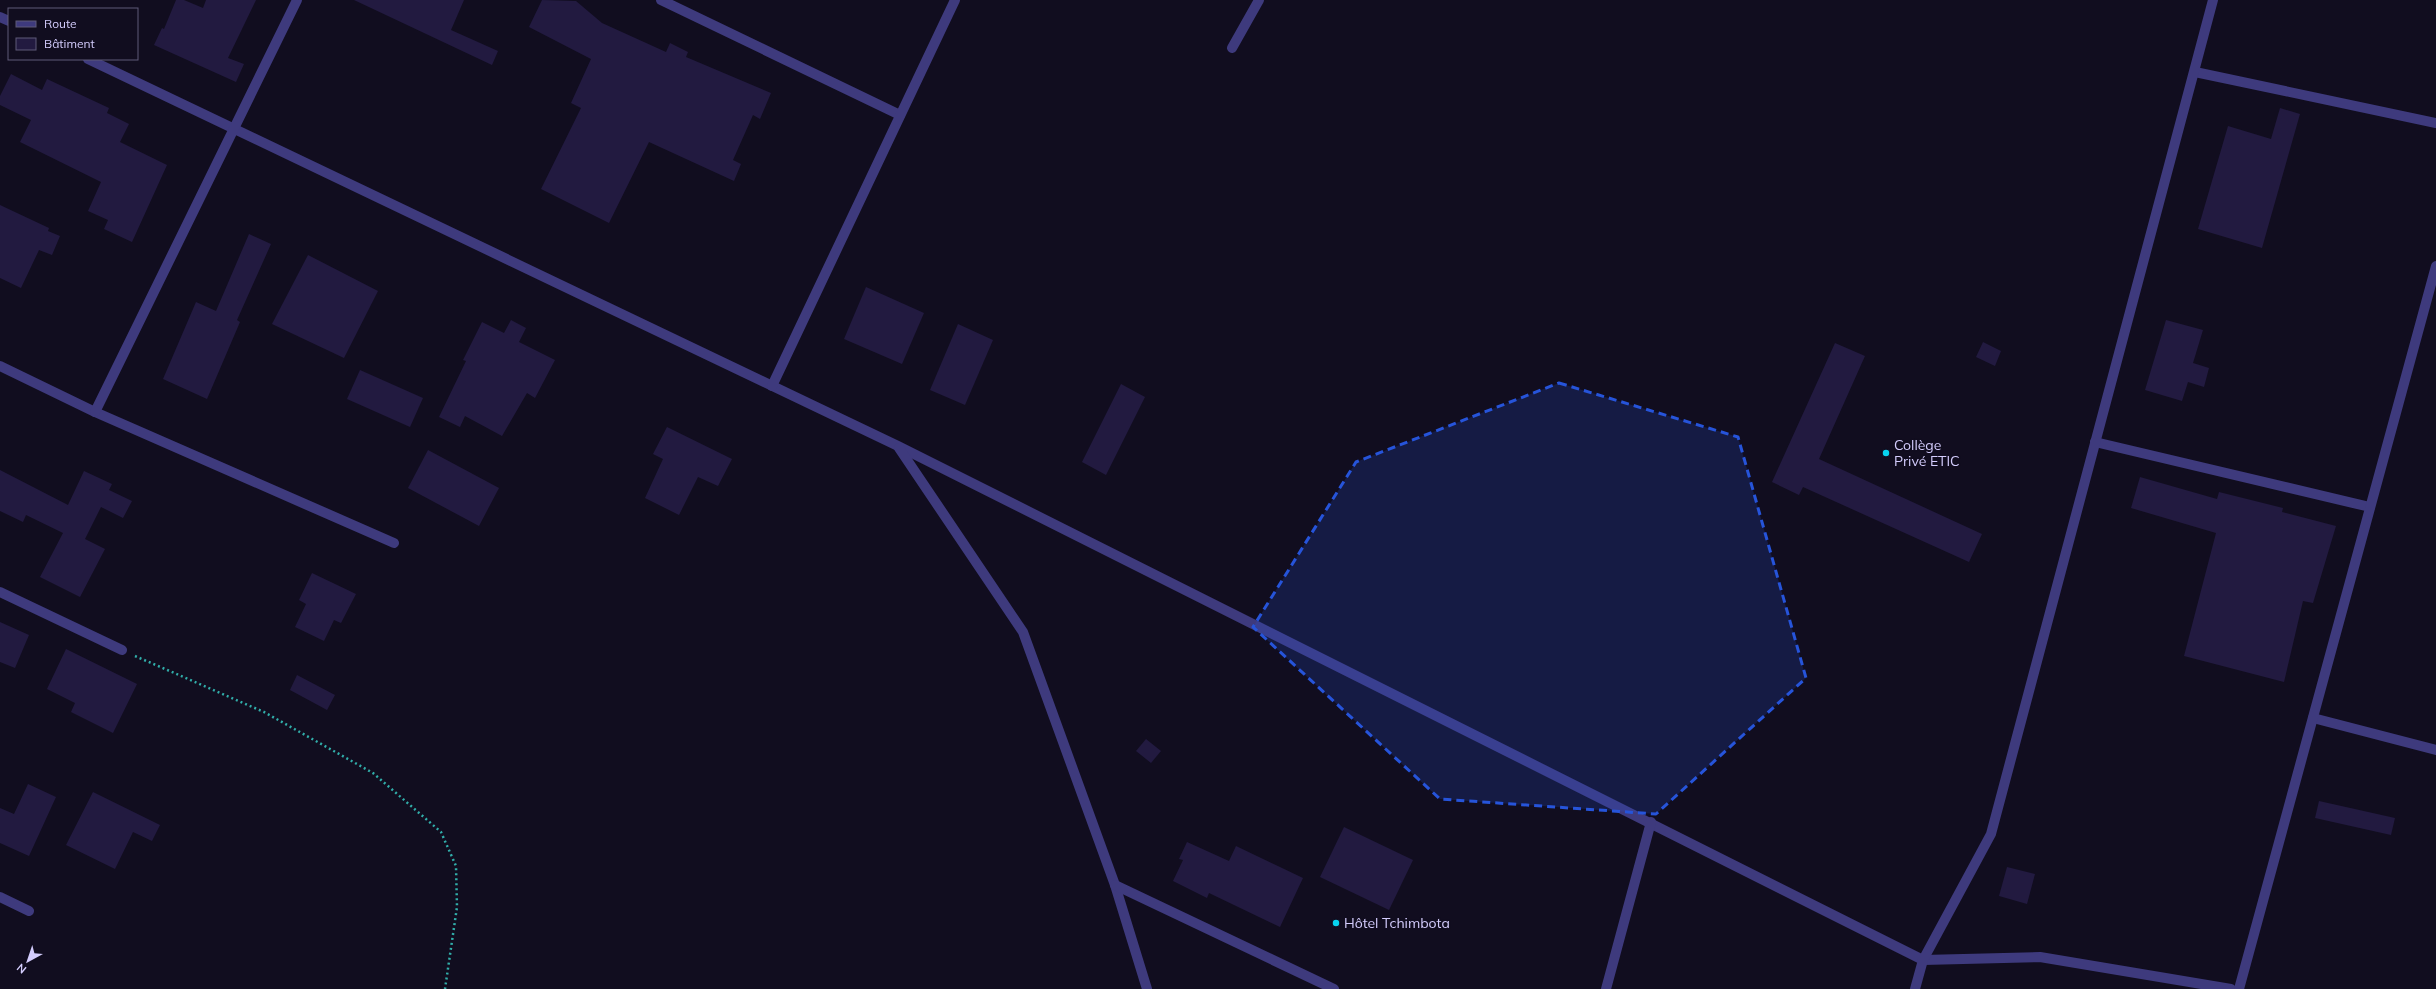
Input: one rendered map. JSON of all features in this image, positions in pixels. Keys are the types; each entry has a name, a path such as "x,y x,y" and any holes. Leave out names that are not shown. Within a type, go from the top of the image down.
{"street":[{"path":"95,412 235,130 297,0"},
{"path":"661,0 900,115"},
{"path":"772,386 955,0"},
{"path":"1232,48 1259,0"},
{"path":"1915,989 1923,960 1991,834 2213,0"},
{"path":"90,60 898,446 1651,822 1923,960 2040,957 2231,989"},
{"path":"2195,72 2436,123"},
{"path":"2239,989 2436,266"},
{"path":"0,366 95,412 394,543"},
{"path":"2095,442 2370,507"},
{"path":"898,446 1023,632 1115,885 1147,989"},
{"path":"0,592 122,650"},
{"path":"2313,718 2436,750"},
{"path":"1606,989 1651,822"},
{"path":"1115,885 1334,989"},
{"path":"0,897 29,911"}],"path":[{"path":"122,650 264,712 373,773 441,832 456,866 457,900 445,989"}],"highlighted area":[{"path":"1559,383 1738,437 1806,678 1656,814 1440,799 1253,627 1356,462"}],"building":[{"path":"176,0 184,0 203,8 206,0 256,0 228,58 244,64 236,82 154,45 162,28 164,29"},
{"path":"354,0 464,0 451,30 498,51 492,65"},
{"path":"542,0 576,1 602,23 666,52 670,43 688,52 686,57 771,93 760,119 753,115 733,160 741,164 734,181 649,142 609,223 541,189 581,108 571,103 591,59 529,27"},
{"path":"11,74 42,90 47,79 109,108 107,113 129,124 120,142 167,165 132,242 104,229 108,220 88,211 101,182 20,142 31,120 0,105 0,96"},
{"path":"2280,108 2300,114 2262,248 2198,229 2228,126 2271,139"},
{"path":"0,205 49,228 48,231 60,236 52,255 39,250 21,288 0,278"},
{"path":"249,234 271,244 237,320 240,322 207,399 163,379 196,302 216,311"},
{"path":"308,255 378,291 344,358 272,324"},
{"path":"866,287 924,313 902,364 844,339"},
{"path":"511,320 526,328 519,342 555,360 535,398 527,393 502,436 465,416 460,427 439,417 466,361 463,360 482,322 504,333"},
{"path":"2166,320 2203,330 2193,363 2209,368 2204,387 2188,382 2182,401 2145,390"},
{"path":"958,324 993,340 965,405 930,390"},
{"path":"1983,342 2001,351 1995,366 1976,357"},
{"path":"1835,343 1865,356 1819,459 1982,534 1969,562 1803,487 1799,495 1772,482"},
{"path":"360,370 423,398 410,427 347,399"},
{"path":"1121,384 1145,397 1106,475 1082,462"},
{"path":"667,427 732,459 718,486 698,477 679,515 645,498 663,459 653,454"},
{"path":"428,450 499,488 479,526 408,488"},
{"path":"0,470 68,505 84,471 112,484 109,490 132,501 123,518 101,507 85,539 105,549 80,597 40,577 63,533 26,515 23,522 0,511"},
{"path":"2140,477 2217,499 2219,492 2283,508 2282,512 2336,526 2313,603 2303,601 2284,682 2184,656 2216,533 2131,508"},
{"path":"312,573 356,594 341,623 334,620 324,641 295,627 306,604 299,600"},
{"path":"0,622 29,635 15,668 0,662"},
{"path":"66,649 137,684 113,733 71,712 75,703 47,689"},
{"path":"297,675 335,695 327,710 290,690"},
{"path":"1146,739 1161,751 1151,763 1136,751"},
{"path":"28,784 56,797 29,856 0,843 0,808 14,814"},
{"path":"93,792 160,825 152,841 133,832 115,869 66,845"},
{"path":"2319,801 2395,818 2391,835 2315,818"},
{"path":"1344,827 1413,860 1389,910 1320,877"},
{"path":"1187,842 1229,861 1236,846 1303,878 1280,927 1209,893 1207,898 1173,881 1183,860 1179,859"},
{"path":"2007,867 2035,874 2027,904 1999,896"}],"place":[{"name":"Collège Privé ETIC","path":"1886,453"},
{"name":"Hôtel Tchimbota","path":"1336,923"}]}
